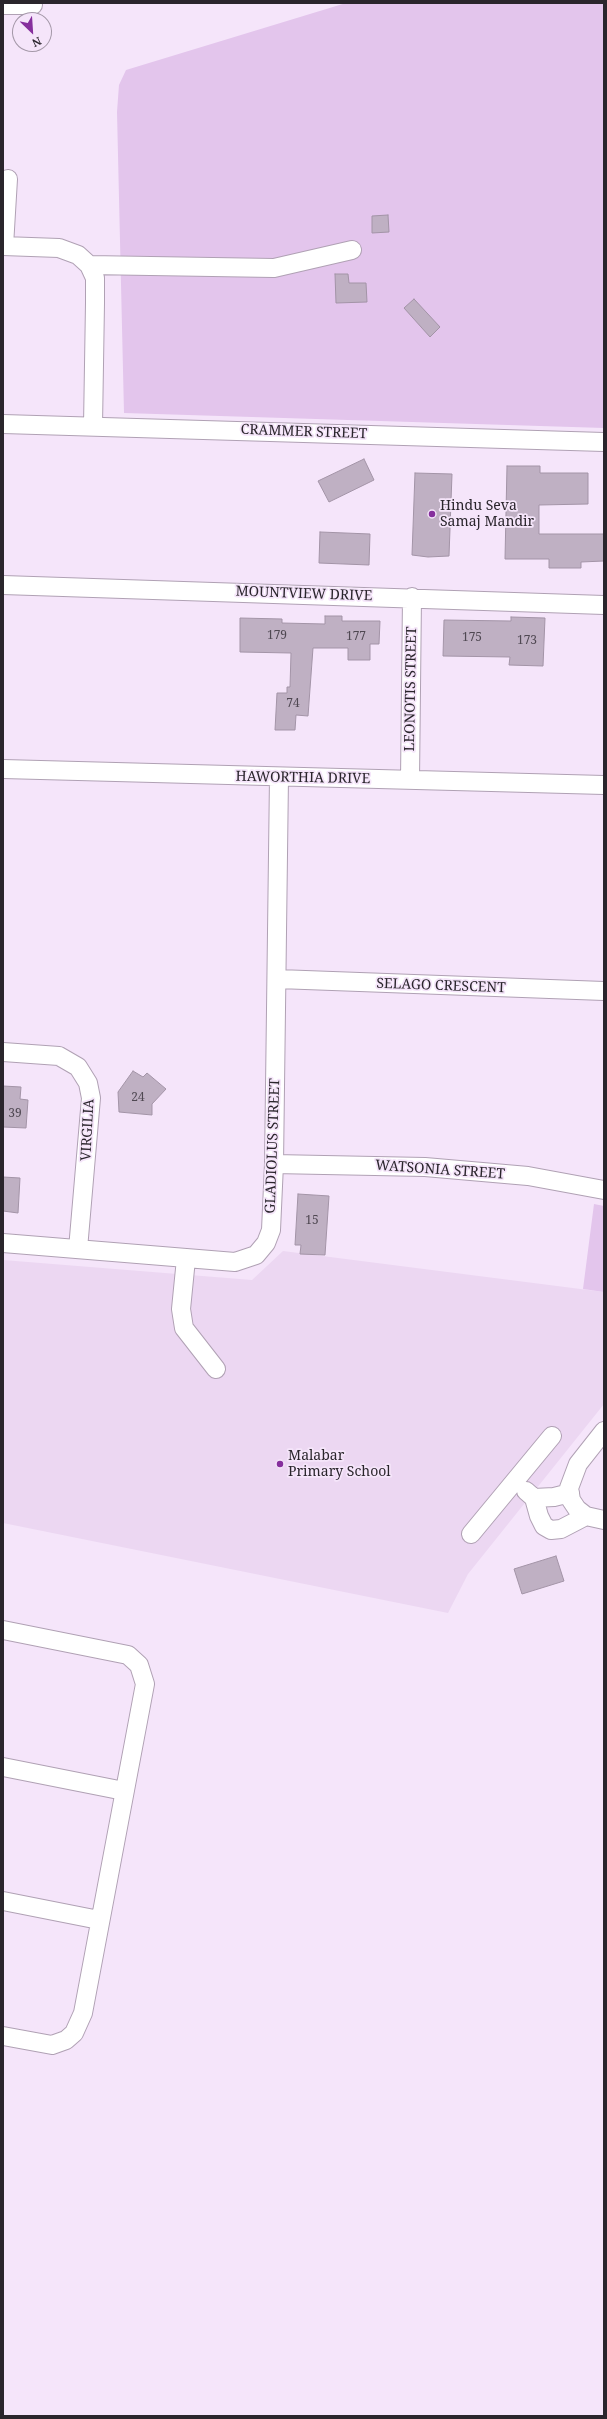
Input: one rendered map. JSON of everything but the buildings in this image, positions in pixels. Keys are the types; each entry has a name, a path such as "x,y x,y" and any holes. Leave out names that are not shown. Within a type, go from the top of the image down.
{"street":[{"path":"3,5 33,5"},
{"path":"8,179 4,246 59,248 78,255 90,265 95,278 92,426"},
{"path":"90,265 274,268 352,250"},
{"name":"CRAMMER STREET","path":"3,424 604,442"},
{"name":"MOUNTVIEW DRIVE","path":"3,585 412,597 604,605"},
{"name":"LEONOTIS STREET","path":"410,780 412,597"},
{"name":"HAWORTHIA DRIVE","path":"3,769 279,778 604,784"},
{"name":"GLADIOLUS STREET","path":"3,1243 235,1262 256,1255 266,1243 271,1230 274,1164 278,979 279,778"},
{"name":"SELAGO CRESCENT","path":"278,979 604,991"},
{"name":"VIRGILIA","path":"3,1052 59,1056 78,1067 88,1083 92,1098 78,1249"},
{"name":"WATSONIA STREET","path":"274,1164 425,1167 528,1176 604,1190"},
{"path":"186,1259 181,1309 184,1328 216,1369"},
{"path":"604,1431 578,1464 571,1479 570,1493 571,1500 577,1509 586,1516 604,1520"},
{"path":"471,1534 552,1436"},
{"path":"515,1481 534,1498 539,1516 544,1526 551,1530 561,1529 586,1516"},
{"path":"534,1498 554,1497 570,1493"},
{"path":"3,1630 128,1655 139,1664 145,1684 99,1920 83,2013 74,2033 66,2040 52,2044 3,2036"},
{"path":"3,1767 124,1791"},
{"path":"3,1901 99,1920"}],"shaded area":[{"path":"346,3 604,3 604,428 124,413 117,112 119,85 126,70"},
{"path":"594,1204 604,1206 604,1292 583,1289"},
{"name":"Malabar Primary School","path":"283,1251 604,1292 604,1404 468,1574 448,1613 3,1523 3,1260 252,1280"}],"place":[{"name":"Hindu Seva Samaj Mandir","path":"432,514"},
{"name":"Malabar Primary School","path":"280,1464"}]}
